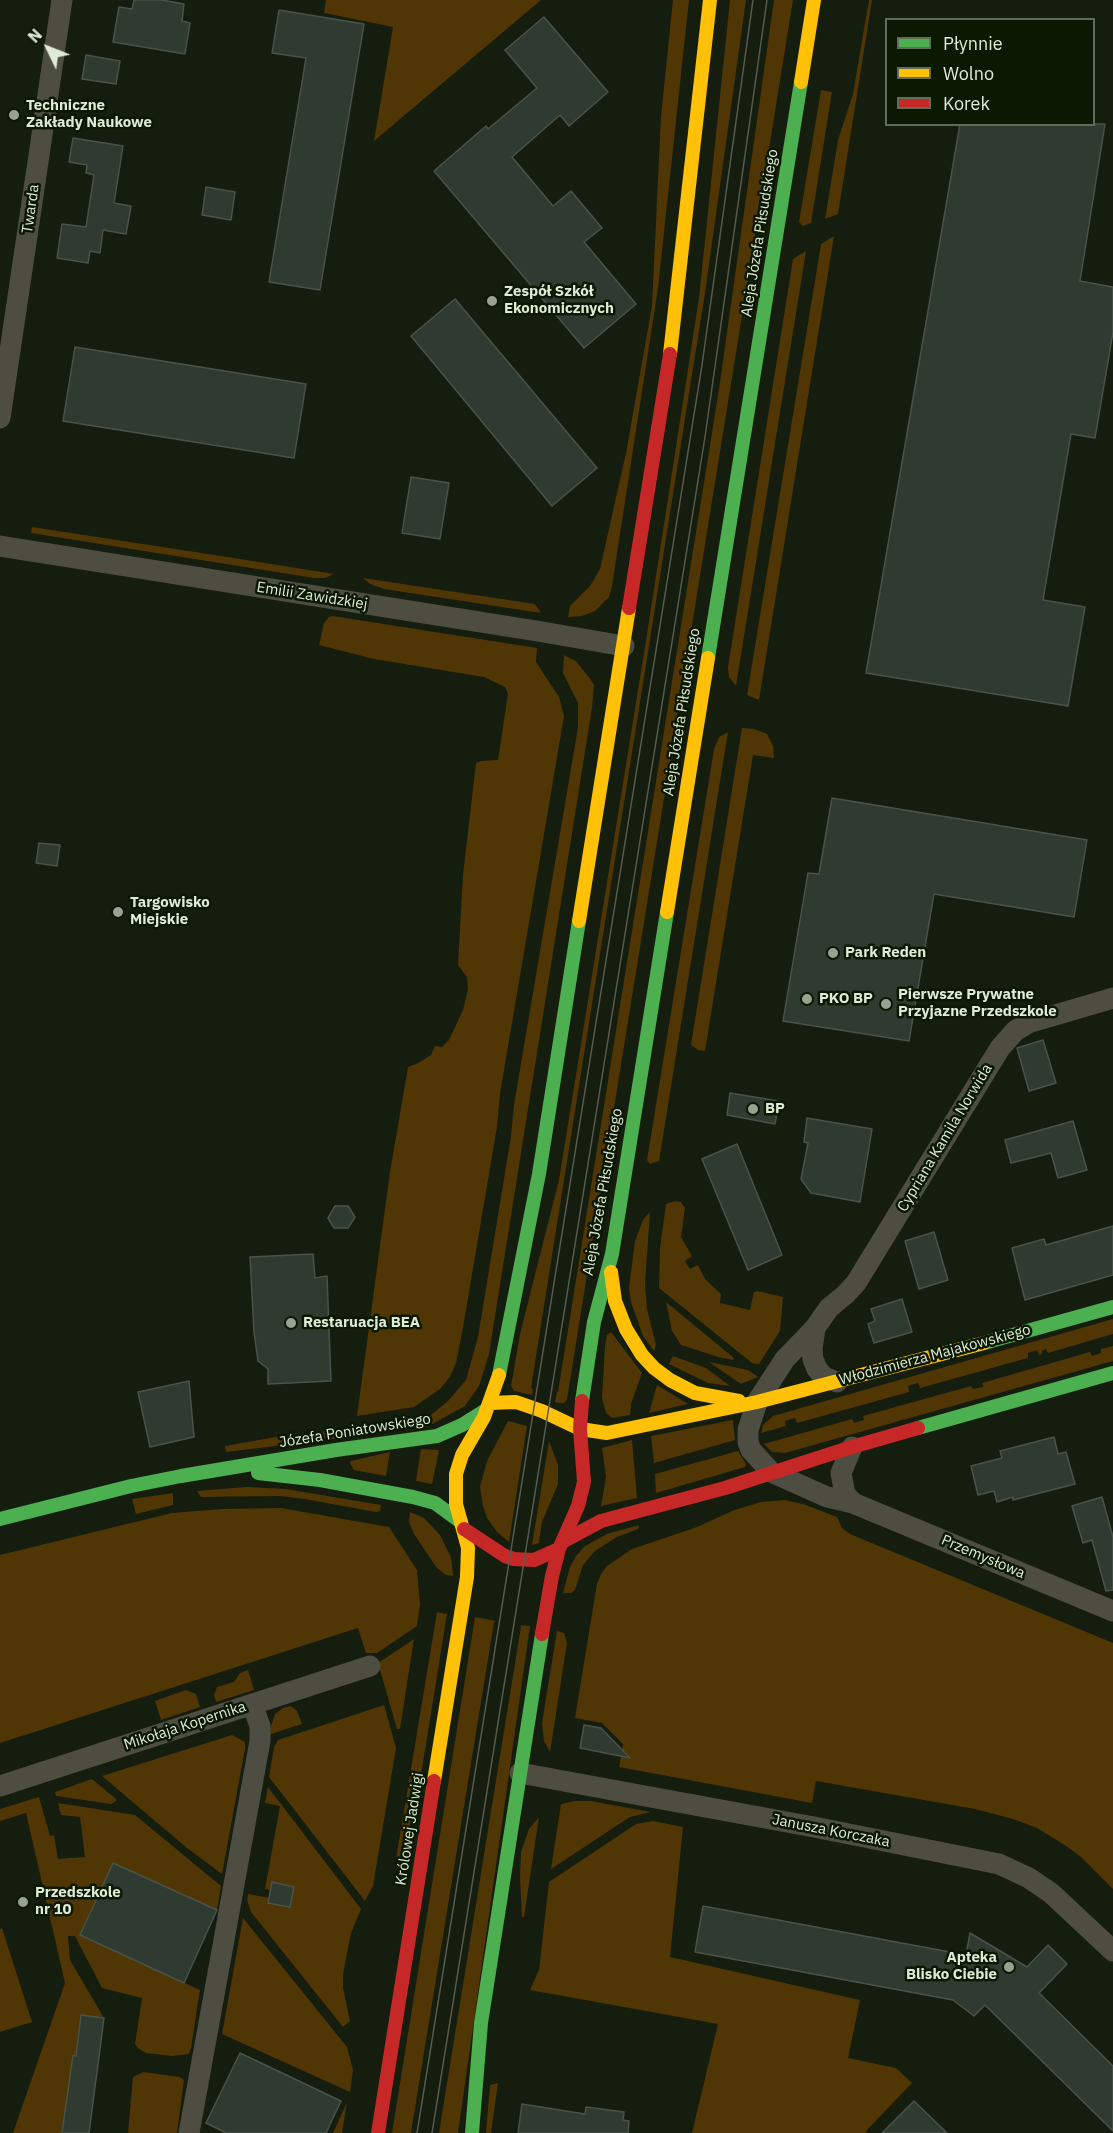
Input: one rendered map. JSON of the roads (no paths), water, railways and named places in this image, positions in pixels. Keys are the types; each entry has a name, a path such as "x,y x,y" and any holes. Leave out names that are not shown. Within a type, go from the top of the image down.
{"street":[{"name":"Twarda","path":"0,418 62,0"},
{"path":"710,0 673,334 539,1174 498,1378 489,1406 462,1455 456,1474 455,1496 463,1526 505,1556 534,1560 542,1558 601,1521 725,1488 852,1447 1113,1373"},
{"name":"Aleja Józefa Piłsudskiego","path":"580,1429 581,1402 592,1331 612,1254 814,0"},
{"name":"Emilii Zawidzkiej","path":"0,546 624,646"},
{"name":"Cypriana Kamila Norwida","path":"757,1402 785,1359 815,1328 825,1312 856,1282 1000,1048 1015,1031 1028,1023 1113,999"},
{"path":"612,1254 612,1285 619,1314 634,1344 654,1368 670,1380 695,1393 726,1400 757,1402 750,1421 748,1442 755,1455 771,1472"},
{"name":"Włodzimierza Majakowskiego","path":"580,1429 607,1433 708,1414 837,1382 1113,1307"},
{"path":"815,1328 812,1349 817,1369 824,1377 837,1382"},
{"path":"472,2133 481,2023 552,1576 560,1546 578,1506 584,1482 580,1429 525,1405 504,1401 489,1406"},
{"name":"Józefa Poniatowskiego","path":"0,1519 130,1486 336,1449 437,1436 462,1425 489,1406"},
{"path":"852,1447 841,1473 845,1494 853,1503"},
{"name":"Józefa Poniatowskiego","path":"222,1470 321,1480 381,1490 435,1503 463,1526"},
{"name":"Przemysłowa","path":"771,1472 827,1497 853,1503 1113,1611"},
{"name":"Królowej Jadwigi","path":"378,2133 465,1591 468,1557 463,1526"},
{"name":"Mikołaja Kopernika","path":"0,1786 370,1665"},
{"path":"189,2133 260,1741 260,1726 252,1704"},
{"name":"Janusza Korczaka","path":"520,1773 814,1827 999,1864 1029,1878 1051,1893 1113,1951"}],"tram line":[{"path":"417,2133 702,365 753,0"},
{"path":"432,2133 705,437 767,0"}],"place":[{"name":"Techniczne Zakłady Naukowe","path":"14,115"},
{"name":"Zespół Szkół Ekonomicznych","path":"492,301"},
{"name":"Targowisko Miejskie","path":"118,912"},
{"name":"Park Reden","path":"833,953"},
{"name":"PKO BP","path":"807,999"},
{"name":"Pierwsze Prywatne Przyjazne Przedszkole","path":"886,1004"},
{"name":"BP","path":"753,1109"},
{"name":"Restaruacja BEA","path":"291,1323"},
{"name":"Przedszkole nr 10","path":"23,1902"},
{"name":"Apteka Blisko Ciebie","path":"1009,1967"}]}
